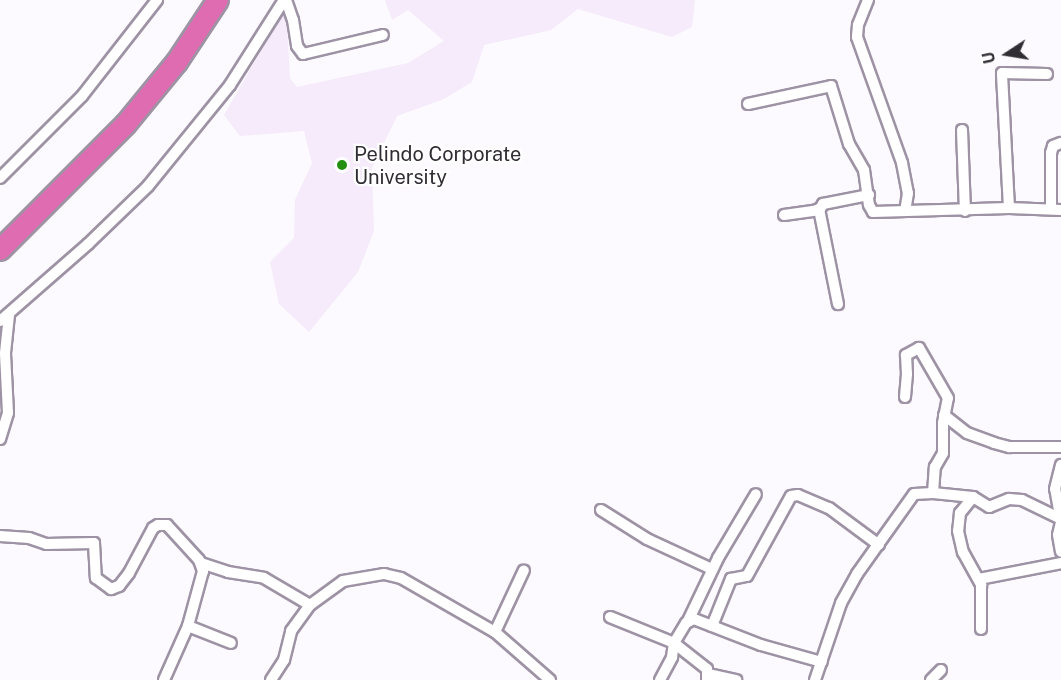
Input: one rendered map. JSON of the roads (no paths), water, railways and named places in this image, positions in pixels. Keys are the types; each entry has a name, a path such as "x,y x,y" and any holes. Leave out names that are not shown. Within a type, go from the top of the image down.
{"highway":[{"path":"0,250 126,124 177,62 218,0"}],"street":[{"path":"0,178 82,96 157,0"},
{"path":"285,0 293,20 297,46 303,54 383,35"},
{"path":"0,321 88,244 148,186 230,85 285,0"},
{"path":"868,0 858,25 857,37 902,163 908,193 905,211"},
{"path":"1009,208 1002,73 1047,74"},
{"path":"748,104 831,86 849,144 864,170 869,206 873,212 1056,209 1051,153 1053,146 1061,143"},
{"path":"962,130 965,211"},
{"path":"784,215 819,209 823,204 869,195"},
{"path":"819,209 838,304"},
{"path":"0,439 8,418 5,353 9,314"},
{"path":"905,397 908,374 906,355 919,348 947,393 943,453 935,467 933,492"},
{"path":"944,415 967,433 994,443 1009,447 1061,447"},
{"path":"1061,465 1055,489 1060,519 1058,535 1061,552"},
{"path":"815,680 841,603 857,574 914,494 933,492 973,497 990,507 1009,499 1022,500 1060,519"},
{"path":"660,680 672,657 674,642 688,621 712,569 756,494"},
{"path":"712,626 731,579 747,576 791,496 798,495 829,508 879,545"},
{"path":"973,497 960,513 958,531 963,552 979,579 982,594 981,629"},
{"path":"601,510 647,539 712,569"},
{"path":"0,536 29,538 46,544 94,543 96,578 111,589 118,586 129,573 146,538 158,525 167,525 201,563 228,572 264,578 310,604"},
{"path":"164,680 188,626 202,577 201,563"},
{"path":"979,579 1061,563"},
{"path":"495,632 524,570"},
{"path":"271,680 284,660 291,631 310,604 344,581 390,574 495,632 550,680"},
{"path":"610,617 674,642 703,665 707,677 736,680"},
{"path":"688,621 697,619 761,645 822,662"},
{"path":"188,626 231,643"},
{"path":"931,680 941,670"}],"place":[{"name":"Pelindo Corporate University","path":"342,165"}]}
